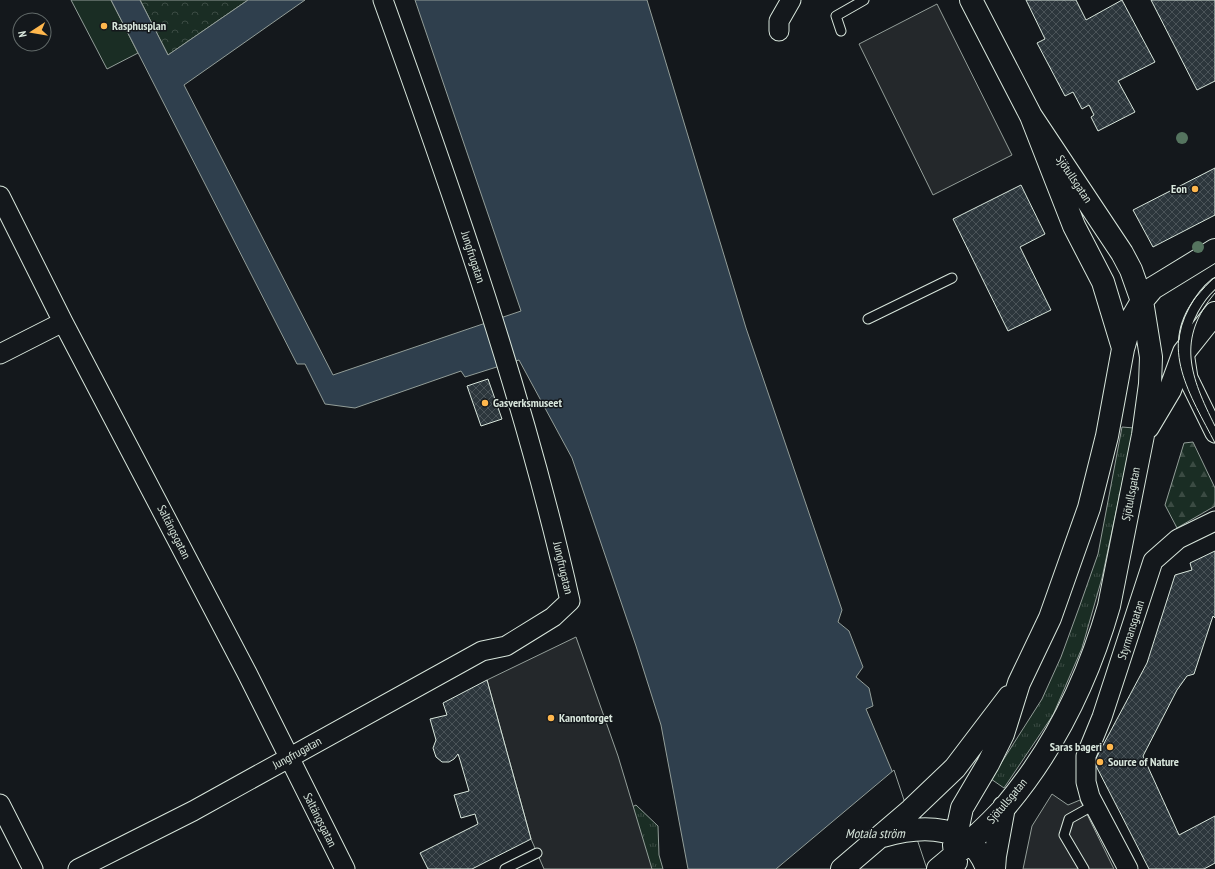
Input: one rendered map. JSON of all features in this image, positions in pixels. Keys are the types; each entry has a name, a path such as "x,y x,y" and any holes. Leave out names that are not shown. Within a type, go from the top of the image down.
{"main road":[{"name":"Sjötullsgatan","path":"955,854 962,808 988,764 1003,734 1018,683 1050,618 1086,515 1107,436 1123,349 1103,282 1074,226 1031,116 971,0"},
{"name":"Sjötullsgatan","path":"955,854 1004,807 1043,754 1074,699 1100,636 1109,606 1143,435 1150,384 1151,357 1142,301 1122,253 1031,116"},
{"path":"1123,349 1132,318 1142,301 1153,288 1215,250"},
{"path":"1143,435 1157,415 1170,390 1184,352 1215,313"},
{"name":"Sjötullsgatan","path":"842,869 880,837 914,819 955,768 1018,683"},
{"path":"994,869 994,856 1004,807"},
{"path":"914,819 936,829 955,854 981,858 987,869"}],"street":[{"name":"Jungfrugatan","path":"78,869 193,811 482,652 506,646 553,617 570,601 549,507 493,321 436,145 383,0"},
{"path":"779,31 779,21 791,0"},
{"name":"Saltängsgatan","path":"0,196 63,322 160,505 289,757 344,869"},
{"path":"0,354 63,322"},
{"path":"1184,352 1188,378 1215,433"},
{"name":"Styrmansgatan","path":"1094,805 1086,782 1086,756 1102,717 1153,561 1178,539 1215,521"},
{"path":"0,804 33,869"},
{"path":"1094,805 1128,869"}],"lane":[{"path":"840,31 836,16 864,0"},
{"path":"868,319 952,278"},
{"path":"1184,352 1184,339 1188,321 1204,294 1215,283"},
{"path":"1084,869 1064,835 1069,819 1094,805"},
{"path":"505,869 537,853"}],"green space":[{"name":"Rasphusplan","path":"71,0 111,0 138,53 107,69"},
{"path":"140,0 248,0 168,55"},
{"path":"1122,427 1134,428 1102,578 1082,648 1053,715 1004,788 991,779 1042,699 1061,657 1098,554"},
{"path":"1193,442 1215,488 1215,506 1177,528 1165,505 1184,443"},
{"path":"636,805 658,826 659,855 663,869 621,869 626,810"}],"shaded area":[{"path":"937,4 1012,155 933,195 859,44"},
{"name":"Kanontorget","path":"576,637 618,756 652,869 544,869 531,839 487,680"},
{"path":"1052,794 1068,805 1080,800 1114,869 1023,869 1032,826"}],"water":[{"path":"111,0 140,0 168,55 248,0 305,0 184,85 333,375 521,311 415,0 647,0 746,328 842,610 838,622 849,631 863,667 856,677 869,688 873,706 866,709 892,771 925,869 688,869 661,725 636,646 572,458 519,360 465,377 461,371 355,408 325,404 305,364 297,364"}],"pier":[{"name":"Motala ström","path":"894,770 927,869 776,869"}],"building":[{"path":"1026,0 1076,0 1086,20 1122,0 1155,62 1118,81 1135,112 1098,131 1091,117 1094,115 1089,105 1082,109 1073,92 1065,96 1037,43 1045,39"},
{"path":"1151,0 1215,0 1215,81 1197,90"},
{"name":"Eon","path":"1215,168 1215,215 1153,247 1133,210"},
{"path":"1021,185 1045,234 1020,247 1051,310 1008,331 953,219"},
{"name":"Gasverksmuseet","path":"488,379 502,419 481,426 467,386"},
{"path":"1215,551 1215,618 1213,616 1194,674 1187,676 1177,690 1143,756 1179,835 1215,816 1215,863 1204,869 1149,869 1094,762 1147,663 1175,575 1192,570 1190,563"},
{"path":"487,680 531,839 472,869 428,869 420,853 478,824 475,814 461,818 454,795 469,791 460,760 458,754 449,762 442,762 436,757 433,748 436,740 430,719 447,715 443,703"}],"tram line":[{"path":"1215,277 1196,297 1185,316 1179,334 1179,353 1182,371 1196,407 1215,443"},
{"path":"1215,293 1203,310 1195,326 1191,342 1191,358 1194,374 1199,391 1215,426"}],"place":[{"name":"Rasphusplan","path":"104,26"},
{"name":"Eon","path":"1195,189"},
{"name":"Gasverksmuseet","path":"485,403"},
{"name":"Kanontorget","path":"551,718"},
{"name":"Saras bageri","path":"1110,747"},
{"name":"Source of Nature","path":"1100,762"}]}
